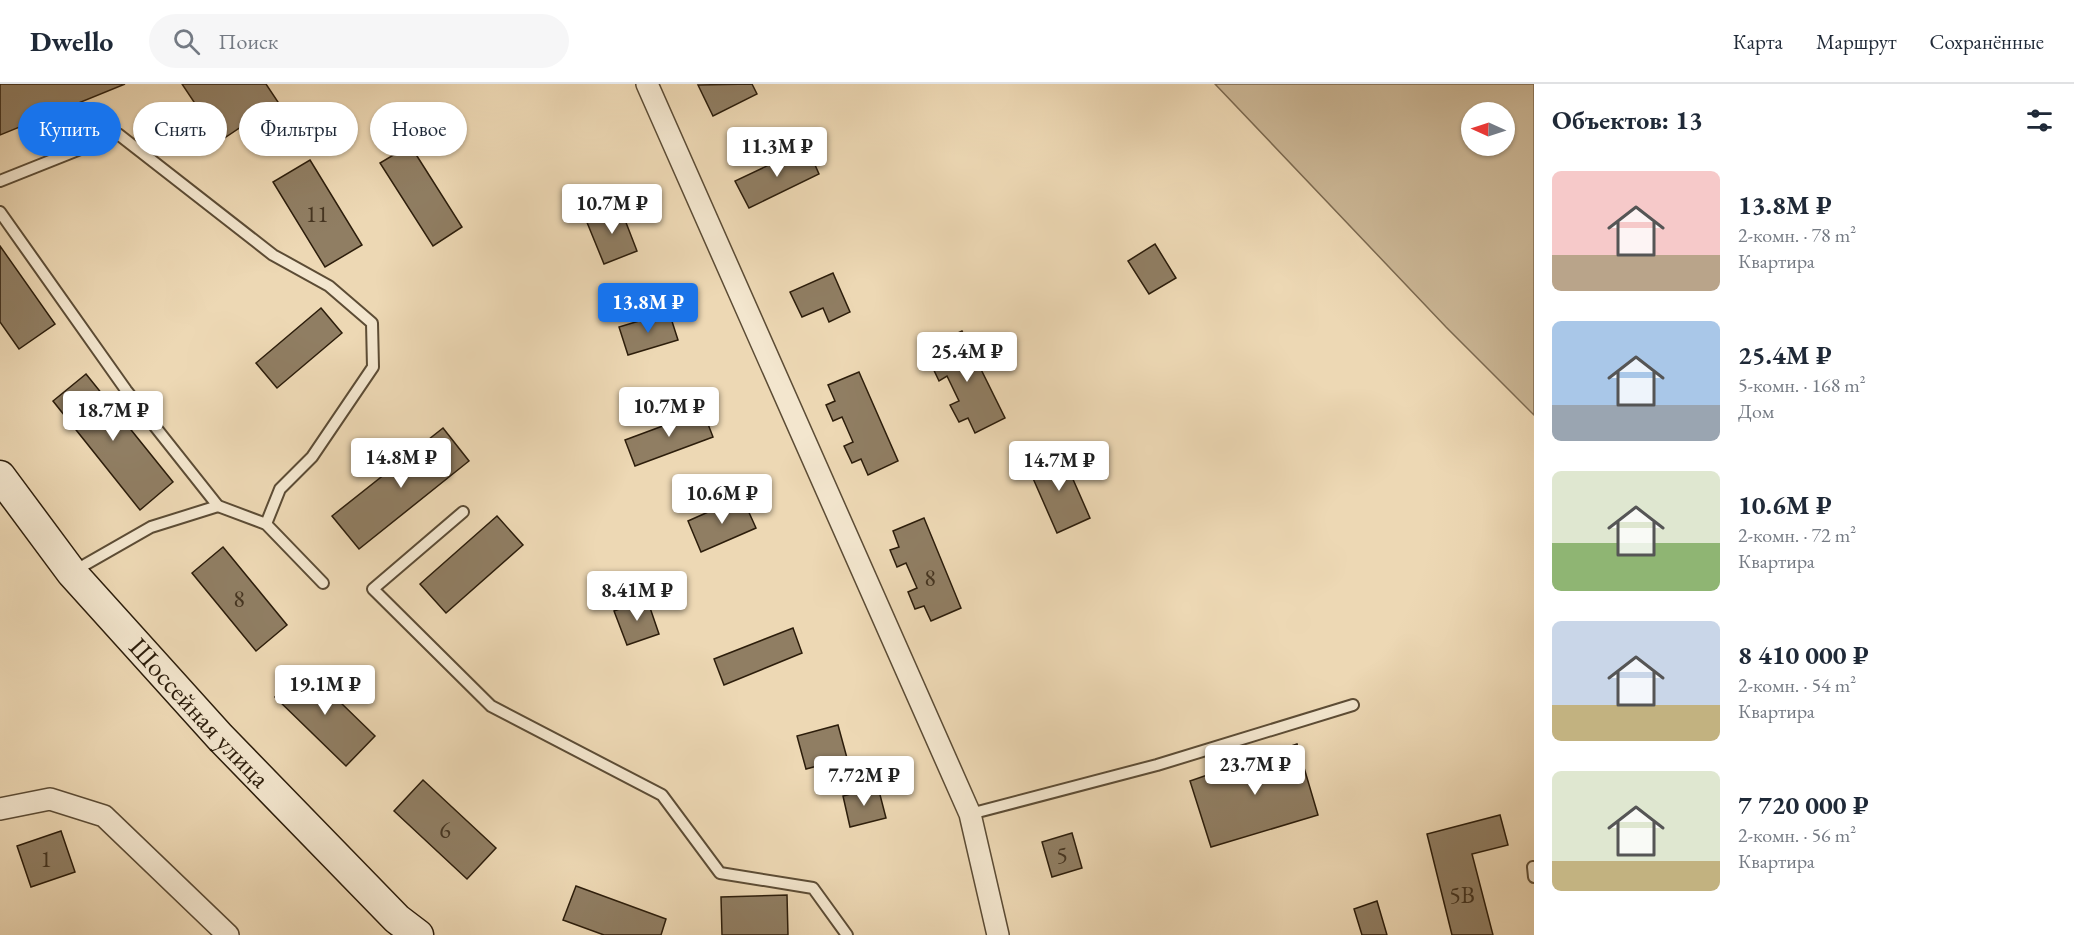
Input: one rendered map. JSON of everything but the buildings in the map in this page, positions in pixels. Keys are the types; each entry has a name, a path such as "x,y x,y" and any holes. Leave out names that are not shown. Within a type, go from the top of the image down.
{"main road":[{"name":"Шоссейная улица","path":"0,476 72,573 220,737 397,919 418,935"}],"street":[{"path":"647,84 970,814 998,935"},
{"path":"0,809 50,799 104,816 228,935"}],"lane":[{"path":"0,181 118,134 273,255 329,286 372,323 373,367 312,457 280,489 266,524"},
{"path":"0,212 126,390 218,506 266,524 322,583"},
{"path":"72,573 151,526 218,506"},
{"path":"463,512 373,589 491,706 662,795 720,873 813,888 848,935"},
{"path":"970,814 1157,765 1353,705"}],"shaded area":[{"path":"1215,84 1534,84 1534,415 1446,327"}]}
